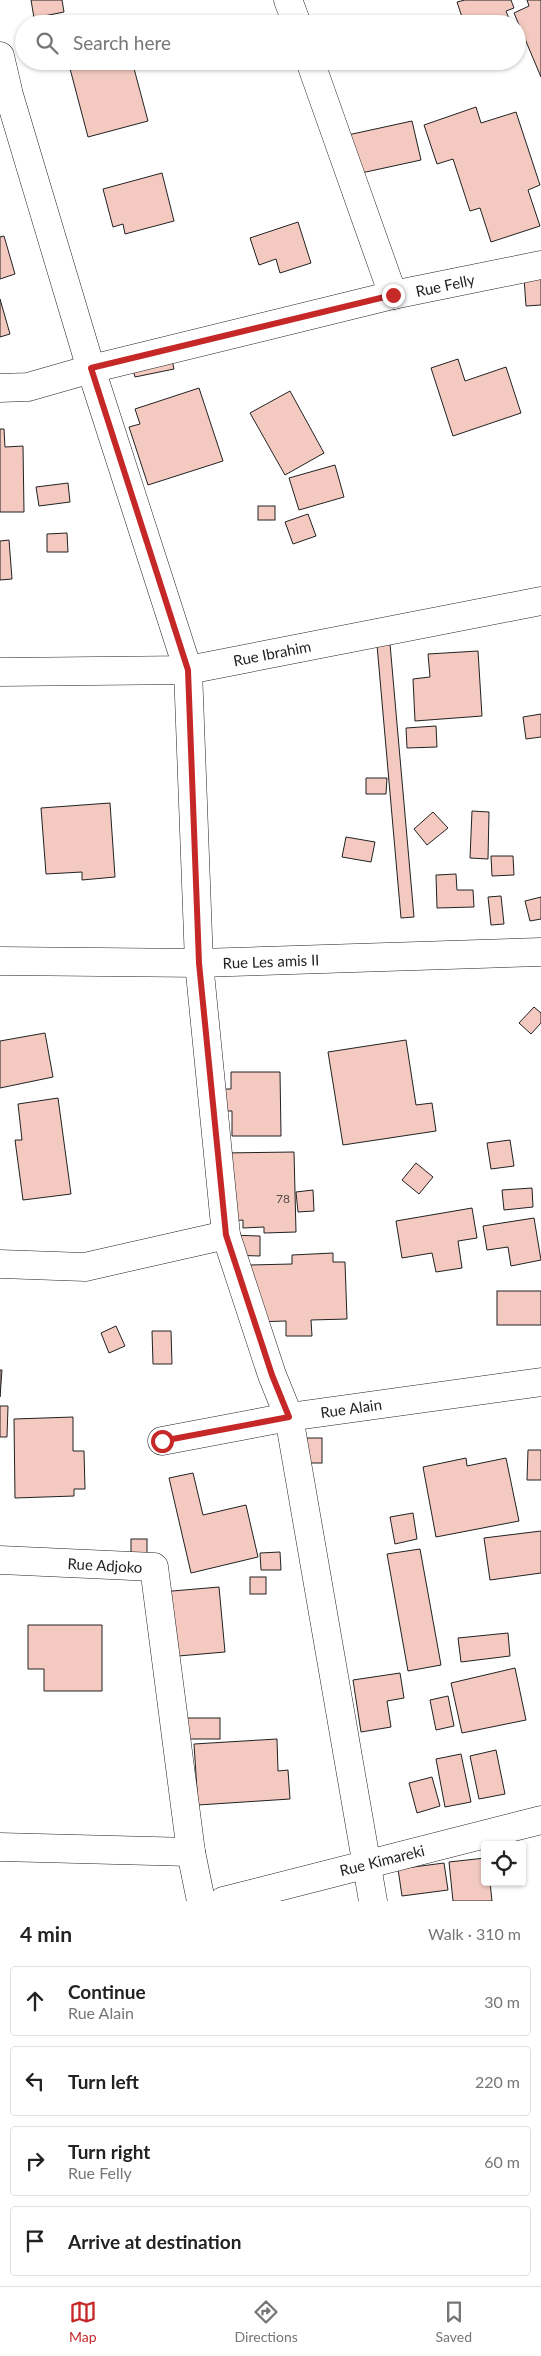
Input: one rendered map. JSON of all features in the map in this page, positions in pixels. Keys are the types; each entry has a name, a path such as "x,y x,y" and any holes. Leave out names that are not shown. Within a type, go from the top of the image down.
{"street":[{"path":"288,0 294,15"},
{"path":"0,56 5,95 188,670 199,963 226,1235 272,1375 289,1417 373,1901"},
{"path":"313,70 393,295"},
{"name":"Rue Felly","path":"0,388 28,386 91,368 393,295 541,264"},
{"name":"Rue Ibrahim","path":"0,672 188,670 541,601"},
{"name":"Rue Les amis II","path":"0,961 199,963 541,952"},
{"path":"0,1264 85,1267 226,1235"},
{"name":"Rue Alain","path":"162,1441 289,1417 541,1382"},
{"name":"Rue Adjoko","path":"0,1560 154,1567 191,1852"},
{"name":"Rue Kimareki","path":"223,1901 541,1820"},
{"path":"0,1847 191,1852 201,1901"}],"building":[{"path":"31,0 62,0 64,12 49,15 34,15"},
{"path":"465,0 511,0 514,8 506,11 508,15 461,15 457,2"},
{"path":"527,0 541,0 541,77 526,41 526,15 515,15 514,13 529,6"},
{"path":"70,70 134,70 148,121 88,137"},
{"path":"476,107 481,123 516,112 540,185 528,190 540,226 491,242 480,208 470,211 453,159 437,164 424,125"},
{"path":"412,121 421,160 343,177 334,138"},
{"path":"162,173 174,221 125,234 123,224 113,227 103,189"},
{"path":"298,222 311,263 280,273 276,259 259,265 250,238"},
{"path":"4,236 15,274 0,279 0,237"},
{"path":"541,277 541,305 526,306 524,278"},
{"path":"0,299 10,334 0,337"},
{"path":"170,350 174,369 135,377 130,359"},
{"path":"458,359 465,381 506,367 521,413 453,436 431,368"},
{"path":"199,388 223,461 148,485 129,427 140,424 135,409"},
{"path":"290,391 324,453 285,475 250,413"},
{"path":"0,429 4,429 5,447 23,446 24,512 0,512"},
{"path":"335,465 344,497 299,510 289,478"},
{"path":"68,483 70,502 39,506 36,487"},
{"path":"258,506 275,506 275,520 258,520"},
{"path":"308,514 316,536 293,544 285,522"},
{"path":"67,533 68,552 47,552 47,534"},
{"path":"9,540 12,579 0,580 0,541"},
{"path":"390,644 414,917 401,918 377,645"},
{"path":"478,651 482,716 415,721 413,679 430,677 428,654"},
{"path":"541,714 541,737 526,739 523,717"},
{"path":"436,726 437,747 407,748 406,728"},
{"path":"366,778 387,778 386,794 366,794"},
{"path":"110,803 115,877 82,880 82,872 46,874 41,808"},
{"path":"472,811 489,812 488,859 470,858"},
{"path":"433,812 448,828 427,845 414,829"},
{"path":"346,837 375,842 371,862 342,857"},
{"path":"491,856 513,856 514,875 492,876"},
{"path":"456,874 457,890 473,890 474,907 437,908 436,875"},
{"path":"501,896 504,924 491,925 488,897"},
{"path":"541,897 541,919 530,921 525,901"},
{"path":"534,1007 541,1013 541,1023 531,1034 519,1023"},
{"path":"45,1033 53,1077 0,1088 0,1041"},
{"path":"406,1040 416,1105 432,1103 436,1131 343,1145 328,1052"},
{"path":"231,1072 280,1072 281,1136 232,1136 232,1111 220,1111 220,1089 231,1089"},
{"path":"58,1098 71,1194 23,1200 15,1140 22,1140 18,1104"},
{"path":"510,1140 514,1166 491,1169 487,1143"},
{"path":"294,1152 296,1232 264,1233 264,1227 243,1228 243,1220 231,1221 223,1153"},
{"path":"416,1163 433,1177 419,1194 402,1180"},
{"path":"532,1188 533,1207 504,1210 502,1190"},
{"path":"313,1190 314,1211 298,1212 296,1192"},
{"path":"472,1208 477,1238 458,1241 462,1268 436,1272 432,1253 402,1258 396,1221"},
{"path":"534,1218 541,1260 511,1266 508,1247 487,1250 483,1226"},
{"path":"228,1235 260,1236 260,1256 227,1255"},
{"path":"333,1253 333,1262 345,1262 347,1319 311,1320 312,1336 286,1336 286,1321 253,1322 250,1265 292,1264 292,1255"},
{"path":"497,1291 541,1291 541,1325 497,1325"},
{"path":"116,1326 125,1346 109,1353 101,1333"},
{"path":"152,1331 171,1331 172,1364 153,1364"},
{"path":"0,1370 2,1370 0,1397"},
{"path":"0,1406 8,1406 7,1437 0,1437"},
{"path":"73,1417 73,1451 84,1451 85,1489 74,1489 74,1496 15,1498 14,1419"},
{"path":"303,1438 322,1438 322,1463 303,1463"},
{"path":"528,1450 541,1450 541,1480 527,1480"},
{"path":"466,1458 467,1466 506,1458 519,1521 436,1537 423,1467"},
{"path":"193,1473 203,1515 246,1505 258,1557 191,1573 169,1478"},
{"path":"413,1513 417,1539 395,1544 390,1517"},
{"path":"541,1531 541,1573 490,1580 484,1538"},
{"path":"131,1539 147,1539 147,1560 131,1560"},
{"path":"420,1549 441,1665 408,1671 387,1554"},
{"path":"280,1552 281,1570 261,1570 260,1553"},
{"path":"250,1577 266,1577 266,1594 250,1594"},
{"path":"219,1587 225,1652 155,1658 149,1593"},
{"path":"28,1625 102,1625 102,1691 44,1691 44,1669 28,1669"},
{"path":"508,1633 510,1656 461,1662 458,1638"},
{"path":"515,1668 526,1720 462,1733 451,1683"},
{"path":"400,1673 404,1698 387,1701 391,1727 361,1732 353,1680"},
{"path":"448,1696 454,1726 436,1730 430,1700"},
{"path":"184,1718 220,1718 220,1739 184,1739"},
{"path":"277,1739 278,1771 288,1770 290,1799 198,1805 194,1744"},
{"path":"496,1750 505,1794 479,1799 470,1756"},
{"path":"461,1754 471,1802 445,1807 436,1759"},
{"path":"432,1777 440,1806 417,1813 409,1783"},
{"path":"481,1858 481,1886 490,1886 492,1901 453,1901 449,1862"},
{"path":"444,1863 448,1890 402,1896 398,1869"}],"route":[{"path":"162,1441 289,1417 272,1375 226,1235 199,963 188,670 91,368 393,295"}]}
